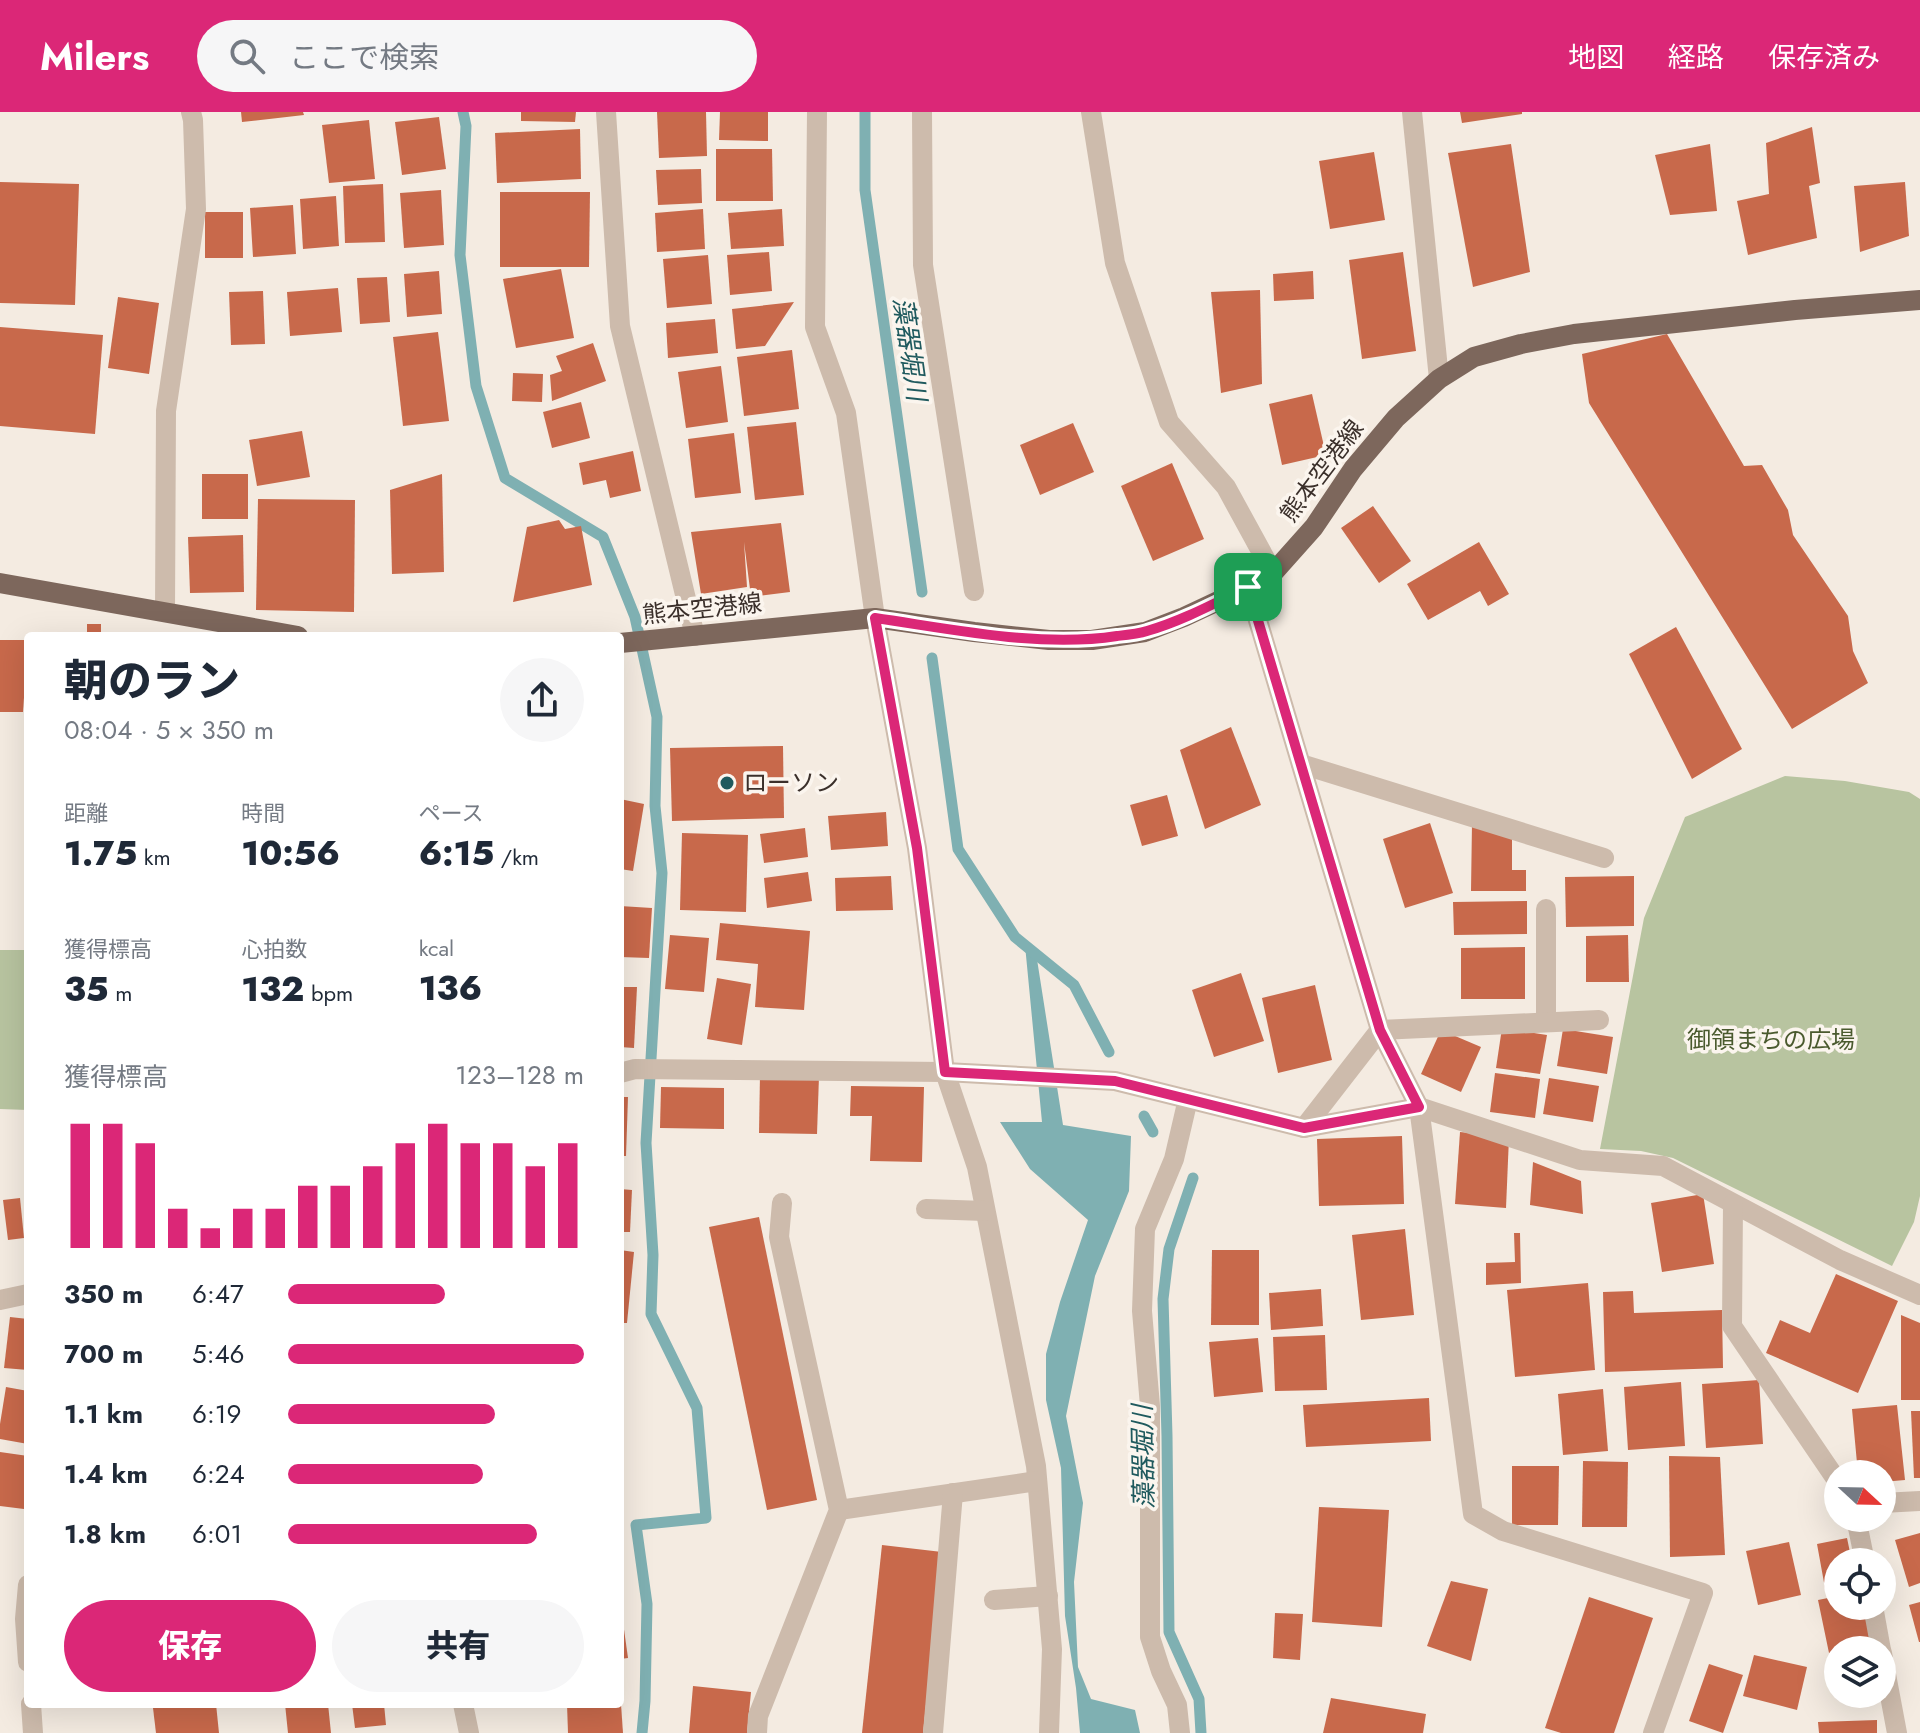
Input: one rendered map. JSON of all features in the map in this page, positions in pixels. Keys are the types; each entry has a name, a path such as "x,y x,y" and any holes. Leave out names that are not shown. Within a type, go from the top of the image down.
{"main road":[{"name":"熊本空港線","path":"624,643 875,618 1049,640 1092,640 1145,632 1184,617 1273,573 1314,527 1353,469 1396,418 1439,379 1474,357 1574,334 1920,300"},
{"path":"0,583 276,632"}],"street":[{"path":"165,612 166,411 196,209 191,112"},
{"path":"606,112 620,326 695,636"},
{"path":"817,112 815,327 846,413 875,618 917,848 945,1072 977,1167 1036,1466 1052,1649 1049,1733"},
{"path":"922,112 923,265 974,591"},
{"path":"1091,112 1115,263 1169,422 1226,487 1273,573"},
{"path":"1412,112 1439,379"},
{"path":"1248,587 1380,1030 1419,1107 1473,1514 1503,1531 1703,1593 1653,1733"},
{"path":"1301,764 1604,858"},
{"path":"1546,909 1546,1022"},
{"path":"1304,1128 1380,1030 1599,1020"},
{"path":"624,1072 635,1069 945,1072 1115,1081 1304,1128 1419,1107 1580,1160 1663,1166 1840,1260 1920,1295"},
{"path":"1180,1733 1177,1705 1150,1637 1150,1406 1142,1311 1145,1229 1174,1159 1188,1099"},
{"path":"757,1733 758,1716 839,1510 779,1237 782,1203"},
{"path":"1733,1204 1732,1326 1824,1461"},
{"path":"926,1209 985,1211"},
{"path":"0,1300 24,1295"},
{"path":"839,1510 1037,1481"},
{"path":"933,1733 953,1493"},
{"path":"1896,1502 1920,1501"},
{"path":"994,1600 1048,1596"},
{"path":"31,1708 33,1733"},
{"path":"464,1708 469,1733"},
{"path":"1892,1708 1897,1733"}],"green space":[{"name":"御領まちの広場","path":"1785,776 1845,781 1909,792 1920,799 1920,1196 1914,1222 1892,1266 1673,1158 1641,1151 1600,1149 1644,918 1685,817"},
{"path":"0,950 24,950 24,1110 0,1109"}],"water":[{"path":"1025,945 1036,953 1063,1125 1131,1136 1129,1191 1095,1276 1066,1416 1083,1503 1074,1582 1078,1667 1091,1699 1135,1710 1140,1733 1080,1733 1065,1616 1061,1468 1046,1400 1046,1354 1088,1220 1030,1169 1000,1122 1042,1122"}],"building":[{"path":"241,112 303,112 304,115 242,122"},
{"path":"521,112 576,112 575,122 521,121"},
{"path":"657,112 706,112 707,156 659,158"},
{"path":"720,112 768,112 768,141 719,140"},
{"path":"1460,112 1522,112 1522,114 1462,123"},
{"path":"439,117 446,169 402,175 395,122"},
{"path":"369,120 375,179 329,183 322,125"},
{"path":"1812,127 1820,183 1809,186 1817,238 1748,255 1737,201 1769,194 1766,143"},
{"path":"580,129 581,179 497,183 495,133"},
{"path":"1511,144 1530,272 1473,287 1448,153"},
{"path":"1710,144 1717,211 1670,215 1655,155"},
{"path":"716,149 772,149 773,201 716,201"},
{"path":"1374,152 1385,220 1330,229 1319,161"},
{"path":"701,169 702,203 658,205 656,170"},
{"path":"0,182 79,184 75,305 0,303"},
{"path":"1905,182 1909,236 1860,252 1854,186"},
{"path":"383,184 385,242 345,243 343,186"},
{"path":"441,190 444,245 404,248 400,193"},
{"path":"500,192 590,192 589,267 500,267"},
{"path":"336,196 339,246 303,249 300,199"},
{"path":"293,205 296,254 253,257 250,208"},
{"path":"703,209 705,249 657,252 655,213"},
{"path":"782,209 784,246 731,249 728,213"},
{"path":"205,212 243,212 243,258 205,258"},
{"path":"769,252 772,291 730,295 727,255"},
{"path":"1403,252 1416,351 1362,359 1349,260"},
{"path":"708,255 712,304 667,308 663,259"},
{"path":"561,269 574,338 516,348 503,279"},
{"path":"439,271 442,314 407,317 404,274"},
{"path":"1313,271 1314,299 1274,301 1273,274"},
{"path":"387,277 390,322 360,324 357,278"},
{"path":"338,288 342,332 290,336 287,292"},
{"path":"1260,290 1262,384 1221,393 1211,292"},
{"path":"263,291 265,344 231,345 229,292"},
{"path":"118,297 159,303 149,374 108,368"},
{"path":"794,302 765,346 736,349 732,309"},
{"path":"715,319 718,353 668,358 666,323"},
{"path":"0,327 103,335 95,434 0,426"},
{"path":"438,332 449,421 403,426 393,337"},
{"path":"1667,334 1744,466 1762,465 1788,510 1793,535 1848,616 1853,651 1868,683 1792,729 1589,403 1582,354"},
{"path":"593,343 606,381 552,401 550,375 562,371 556,356"},
{"path":"792,350 799,409 744,416 737,357"},
{"path":"721,366 728,422 686,428 678,372"},
{"path":"513,373 543,374 542,402 512,401"},
{"path":"1312,394 1326,455 1282,465 1269,404"},
{"path":"581,402 590,438 552,448 543,412"},
{"path":"796,422 804,495 755,500 747,427"},
{"path":"1073,423 1094,472 1040,495 1020,445"},
{"path":"302,431 310,477 257,486 249,440"},
{"path":"734,433 741,493 695,498 688,439"},
{"path":"633,451 641,491 610,498 606,480 583,485 579,463"},
{"path":"1172,463 1204,539 1153,561 1121,486"},
{"path":"202,474 248,474 248,519 202,519"},
{"path":"442,474 444,572 392,574 390,490"},
{"path":"258,499 355,500 354,612 256,610"},
{"path":"1373,506 1411,561 1379,583 1341,528"},
{"path":"559,520 565,529 581,526 592,585 513,602 527,527"},
{"path":"781,523 790,592 751,597 744,542 747,587 701,594 691,532"},
{"path":"243,535 244,592 190,593 188,537"},
{"path":"1479,542 1509,594 1488,606 1480,591 1428,620 1407,584"},
{"path":"87,624 101,624 101,632 87,632"},
{"path":"1676,627 1742,749 1692,779 1629,654"},
{"path":"0,640 24,640 23,712 0,712"},
{"path":"1231,727 1261,805 1205,829 1180,750"},
{"name":"ローソン","path":"783,746 784,818 672,821 670,748"},
{"path":"1167,795 1178,836 1142,846 1130,805"},
{"path":"624,800 644,804 633,871 624,870"},
{"path":"886,812 888,846 831,850 828,816"},
{"path":"1430,823 1453,893 1405,908 1383,839"},
{"path":"1472,823 1512,836 1512,870 1526,870 1526,891 1471,891"},
{"path":"805,828 808,857 764,863 760,834"},
{"path":"682,833 748,835 746,912 680,910"},
{"path":"808,872 812,901 767,908 764,878"},
{"path":"891,876 893,910 836,911 835,878"},
{"path":"1634,876 1634,926 1566,927 1565,877"},
{"path":"1527,901 1527,934 1454,935 1453,902"},
{"path":"624,906 652,908 649,958 624,957"},
{"path":"720,923 810,931 804,1010 755,1007 758,964 716,960"},
{"path":"670,935 709,938 704,992 665,989"},
{"path":"1628,935 1629,982 1586,982 1586,936"},
{"path":"1525,947 1525,999 1461,999 1461,948"},
{"path":"1241,973 1264,1041 1214,1057 1192,990"},
{"path":"717,978 751,984 742,1045 707,1039"},
{"path":"1315,985 1332,1060 1278,1073 1262,998"},
{"path":"624,987 637,987 634,1048 624,1047"},
{"path":"1502,1028 1547,1035 1540,1074 1496,1068"},
{"path":"1563,1029 1613,1037 1607,1074 1557,1066"},
{"path":"1441,1030 1481,1047 1461,1092 1421,1074"},
{"path":"1495,1073 1540,1079 1535,1118 1490,1112"},
{"path":"760,1074 819,1076 817,1134 759,1133"},
{"path":"1549,1078 1599,1086 1593,1122 1543,1114"},
{"path":"851,1086 924,1087 922,1162 870,1161 872,1116 850,1116"},
{"path":"661,1087 724,1088 724,1129 660,1128"},
{"path":"624,1097 628,1097 626,1156"},
{"path":"1460,1132 1509,1137 1506,1208 1455,1204"},
{"path":"1402,1136 1404,1204 1319,1206 1317,1139"},
{"path":"1533,1162 1581,1181 1583,1214 1530,1205"},
{"path":"624,1189 632,1190 630,1232 624,1232"},
{"path":"1703,1194 1714,1264 1662,1272 1651,1203"},
{"path":"20,1198 24,1238 8,1240 3,1200"},
{"path":"759,1217 817,1500 767,1510 709,1227"},
{"path":"1405,1229 1414,1315 1361,1320 1352,1235"},
{"path":"1514,1233 1520,1233 1521,1283 1486,1285 1486,1263 1515,1262"},
{"path":"1212,1250 1259,1250 1259,1325 1211,1325"},
{"path":"624,1251 634,1252 627,1323 624,1323"},
{"path":"1836,1274 1898,1301 1858,1393 1766,1353 1780,1320 1810,1333"},
{"path":"1588,1283 1595,1370 1515,1377 1507,1290"},
{"path":"1321,1289 1323,1326 1271,1330 1269,1293"},
{"path":"1633,1291 1634,1313 1722,1310 1723,1368 1605,1372 1603,1292"},
{"path":"1901,1315 1920,1323 1920,1400 1901,1400"},
{"path":"10,1317 24,1319 24,1370 4,1368"},
{"path":"1325,1335 1327,1390 1275,1391 1273,1337"},
{"path":"1258,1338 1263,1392 1214,1397 1209,1342"},
{"path":"1759,1380 1763,1444 1706,1448 1702,1384"},
{"path":"1681,1382 1685,1446 1628,1450 1624,1387"},
{"path":"6,1387 24,1390 24,1443 0,1439"},
{"path":"1603,1389 1608,1451 1563,1455 1558,1394"},
{"path":"1429,1398 1431,1441 1306,1447 1303,1405"},
{"path":"1897,1405 1905,1480 1896,1481 1896,1460 1857,1460 1852,1409"},
{"path":"1911,1411 1920,1411 1920,1478 1914,1478"},
{"path":"0,1452 24,1455 24,1509 0,1506"},
{"path":"1669,1456 1720,1457 1725,1555 1670,1557"},
{"path":"1583,1461 1628,1462 1627,1527 1582,1527"},
{"path":"1512,1466 1559,1466 1558,1525 1512,1525"},
{"path":"1319,1507 1389,1510 1382,1627 1312,1622"},
{"path":"1920,1533 1920,1583 1909,1587 1895,1540"},
{"path":"1847,1538 1849,1548 1824,1548 1824,1582 1817,1544"},
{"path":"1789,1542 1801,1595 1758,1605 1746,1551"},
{"path":"882,1545 942,1552 923,1733 862,1733"},
{"path":"1451,1581 1488,1589 1471,1661 1427,1646"},
{"path":"1589,1597 1653,1618 1614,1733 1561,1733 1545,1728"},
{"path":"1824,1599 1824,1620 1867,1620 1870,1636 1825,1636 1818,1600"},
{"path":"1920,1602 1920,1642 1919,1642 1909,1605"},
{"path":"1275,1613 1303,1614 1300,1660 1273,1658"},
{"path":"624,1629 628,1658 624,1658"},
{"path":"1754,1655 1807,1667 1797,1710 1743,1696"},
{"path":"1709,1664 1743,1675 1723,1733 1689,1721"},
{"path":"693,1686 751,1692 747,1733 689,1733"},
{"path":"1331,1698 1426,1714 1423,1733 1323,1733"},
{"path":"153,1708 216,1708 219,1733 156,1733"},
{"path":"285,1708 328,1708 331,1733 288,1733"},
{"path":"352,1708 384,1708 386,1725 355,1728"},
{"path":"567,1708 621,1708 623,1733 568,1733"},
{"path":"1877,1720 1877,1733 1819,1733 1818,1722"}],"waterway":[{"path":"463,112 466,126 460,255 476,386 505,478 603,537 635,617 657,717 655,806 662,873 646,1143 653,1255 651,1314 697,1408 706,1518 636,1525 647,1604 642,1733"},
{"name":"藻器堀川","path":"865,112 865,190 922,592"},
{"name":"藻器堀川","path":"932,658 958,849 1015,937 1074,985 1109,1052"},
{"name":"藻器堀川","path":"1144,1116 1153,1132"},
{"name":"藻器堀川","path":"1193,1178 1169,1249 1163,1299 1169,1632 1199,1699 1201,1733"}],"place":[{"name":"ローソン","path":"727,783"}],"route":[{"path":"1248,587 1380,1030 1419,1107 1304,1128 1115,1081 945,1072 917,848 875,618 1049,640 1092,640 1145,632 1248,587"}]}
